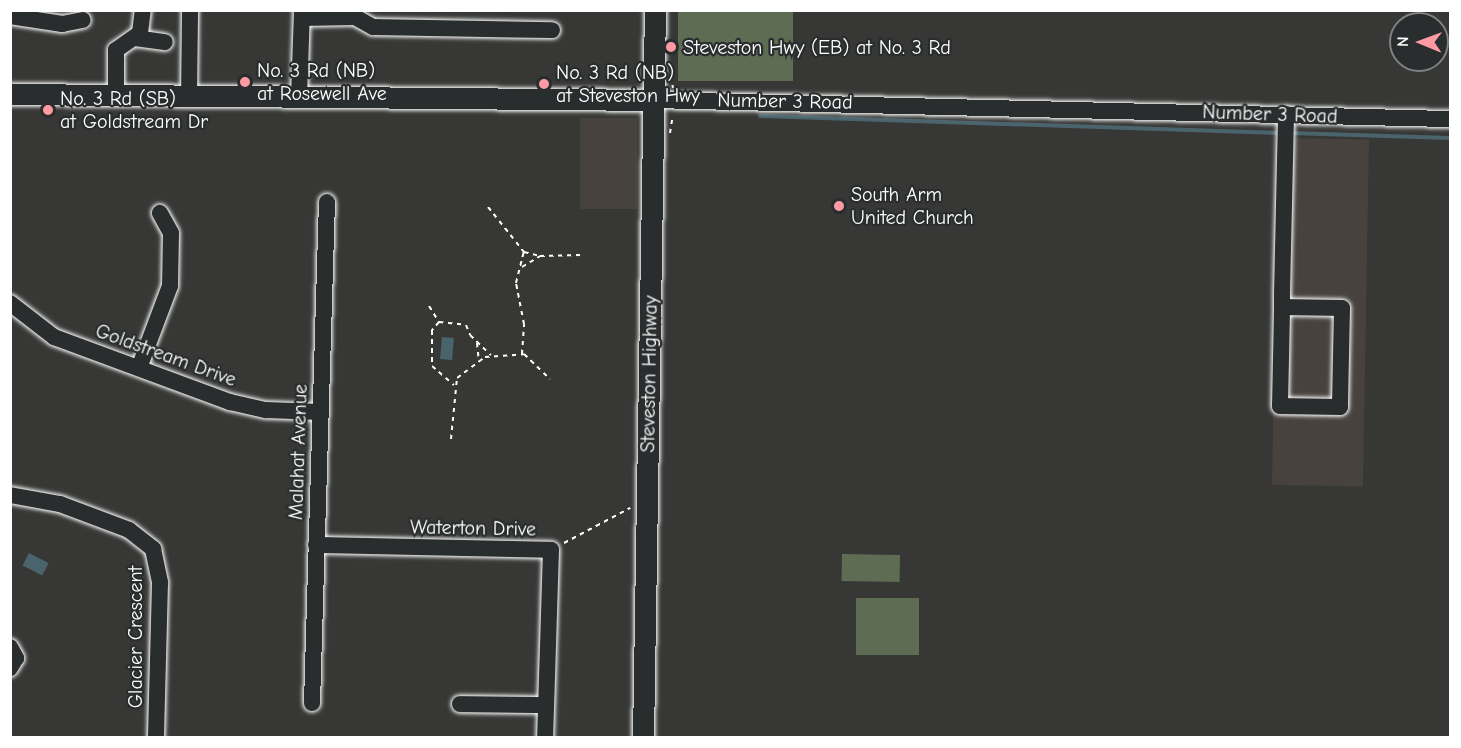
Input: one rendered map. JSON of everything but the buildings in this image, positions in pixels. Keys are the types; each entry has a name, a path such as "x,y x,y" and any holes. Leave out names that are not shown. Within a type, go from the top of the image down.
{"main road":[{"name":"Steveston Highway","path":"643,738 655,10"},
{"name":"Number 3 Road","path":"10,94 653,100"}],"street":[{"path":"116,96 116,50 135,38 141,28 143,10"},
{"path":"189,97 190,10"},
{"path":"300,97 302,14 355,17 373,27 552,30"},
{"path":"10,16 83,20"},
{"path":"135,38 165,42"},
{"name":"Number 3 Road","path":"653,100 1286,117 1450,119"},
{"path":"1282,307 1342,308 1340,407 1280,406 1285,137 1286,117"},
{"name":"Malahat Avenue","path":"312,704 327,202"},
{"path":"139,368 170,286 171,233 160,213"},
{"name":"Goldstream Drive","path":"10,303 54,337 139,368 250,407 320,412"},
{"name":"Glacier Crescent","path":"10,495 49,500 90,515 139,536 153,549 160,583 156,738"},
{"name":"Waterton Drive","path":"316,545 551,550 545,738"},
{"path":"10,647 16,658 10,668"},
{"path":"460,704 546,705"}],"path":[{"path":"488,207 524,252 540,256 580,255"},
{"path":"522,354 524,324 516,284 524,252"},
{"path":"522,267 540,256"},
{"path":"429,306 439,322"},
{"path":"439,322 466,325 477,343 491,355"},
{"path":"439,322 432,330 432,366 454,385"},
{"path":"477,343 479,361"},
{"path":"451,440 454,385 464,371 479,361 491,355 522,354 550,379"},
{"path":"551,550 632,507"}],"shaded area":[{"path":"580,118 637,118 637,209 580,209"},
{"path":"1278,138 1369,140 1363,487 1272,485"}],"green space":[{"path":"678,11 793,11 793,81 678,81"},
{"path":"842,554 900,555 900,582 842,581"},
{"path":"856,598 919,598 919,655 856,655"}],"water":[{"path":"442,337 454,338 452,360 440,359"},
{"path":"29,553 49,563 42,575 23,565"}],"waterway":[{"path":"760,116 1281,133"},
{"path":"1291,133 1450,138"}],"place":[{"name":"Steveston Hwy (EB) at No. 3 Rd","path":"671,47"},
{"name":"No. 3 Rd (NB) at Rosewell Ave","path":"245,82"},
{"name":"No. 3 Rd (NB) at Steveston Hwy","path":"544,84"},
{"name":"No. 3 Rd (SB) at Goldstream Dr","path":"48,110"},
{"name":"South Arm United Church","path":"839,206"}]}
